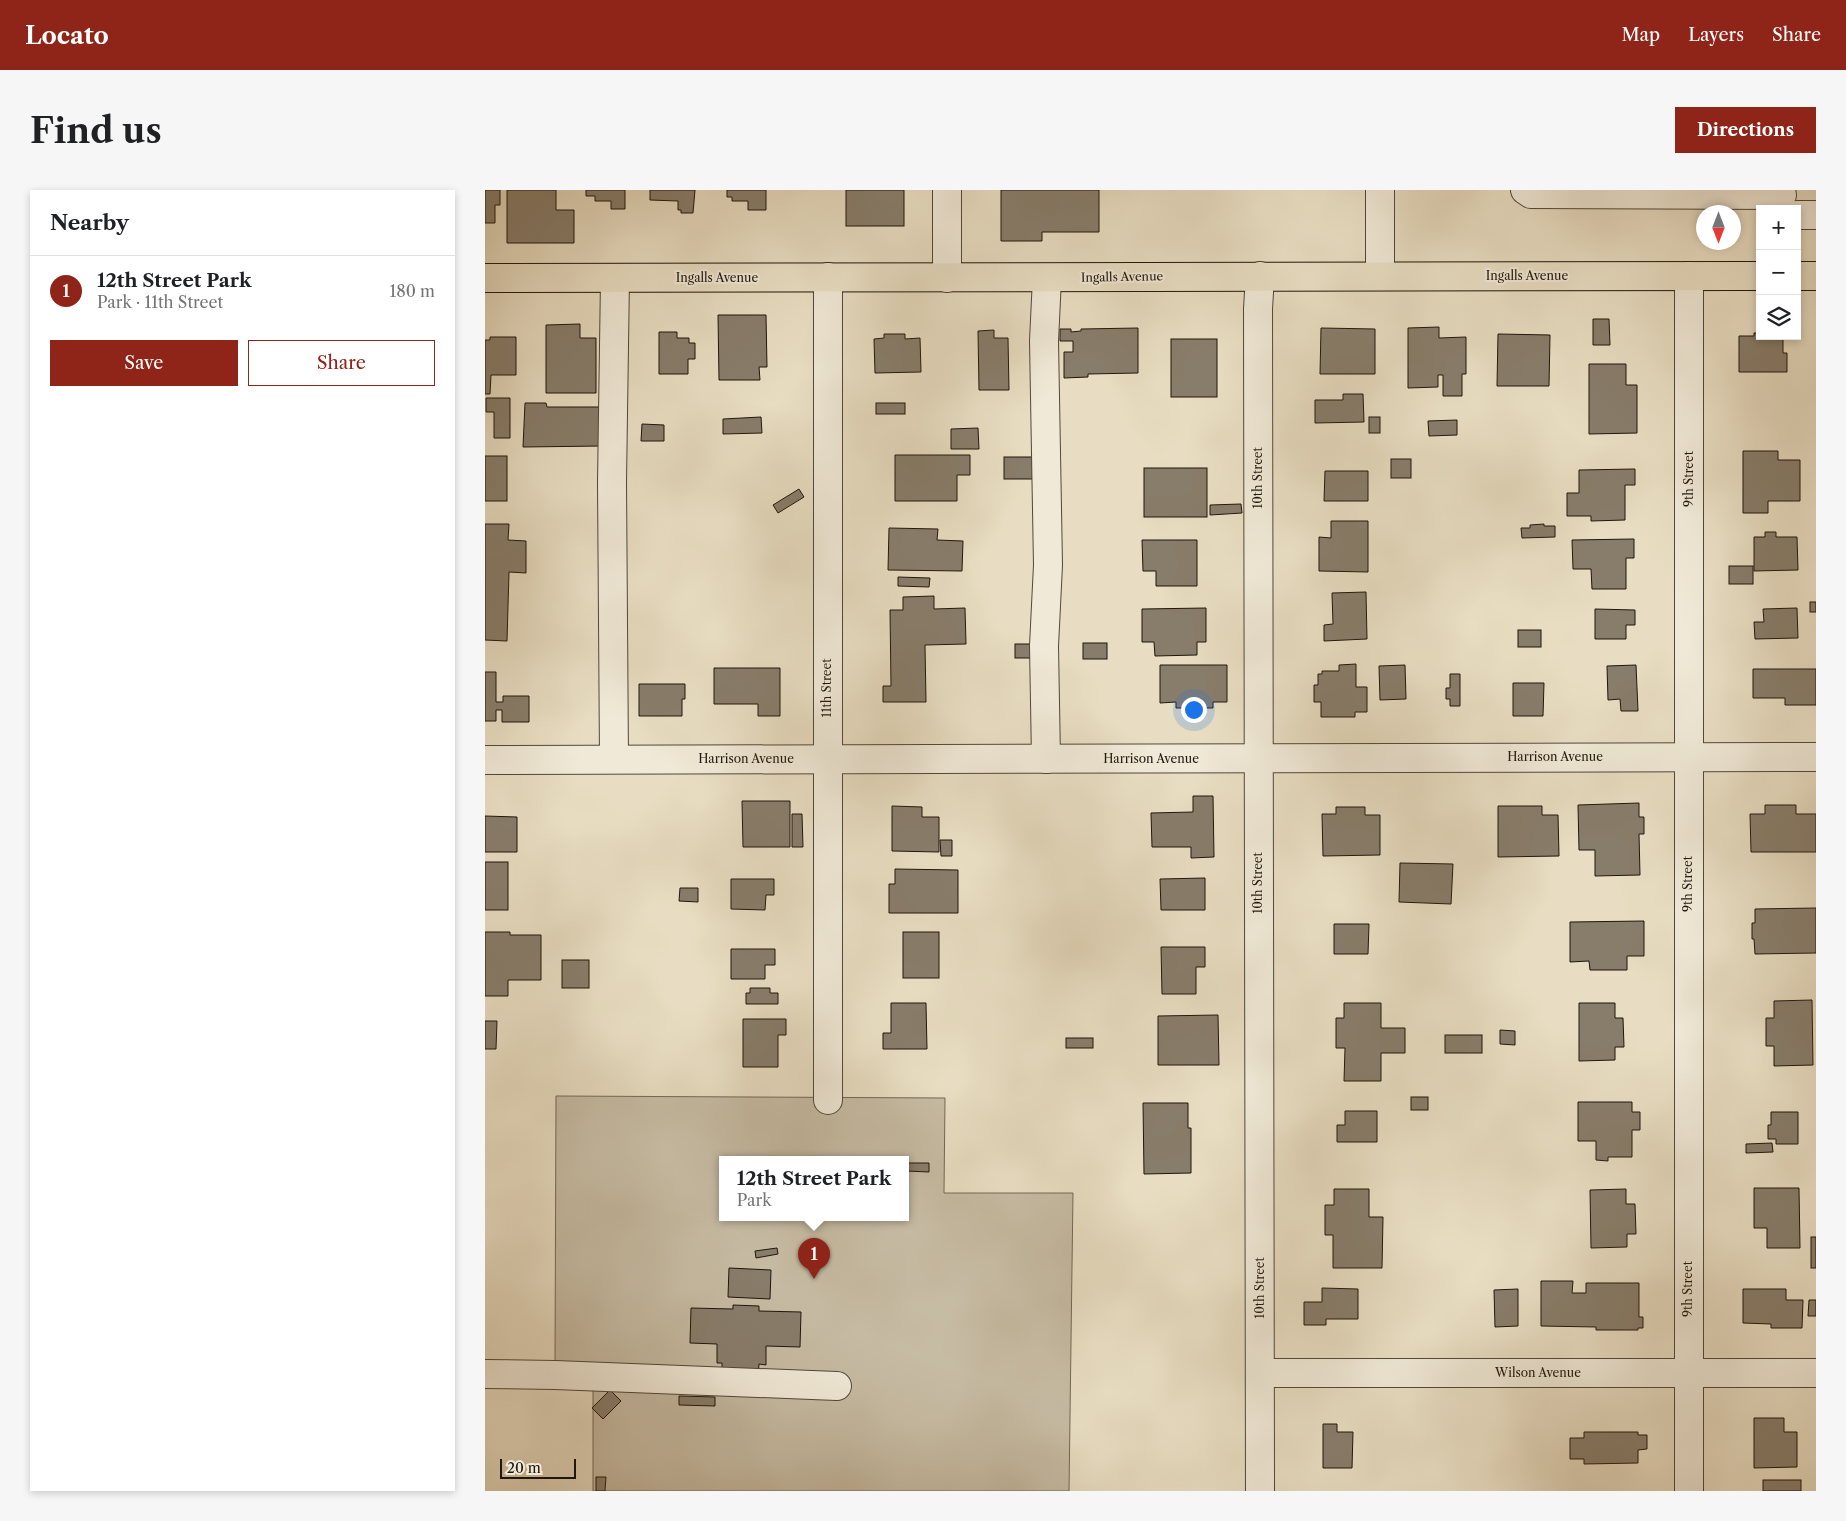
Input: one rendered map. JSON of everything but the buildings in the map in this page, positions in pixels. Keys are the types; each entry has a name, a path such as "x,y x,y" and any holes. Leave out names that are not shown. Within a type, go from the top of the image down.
{"main road":[{"name":"Ingalls Avenue","path":"485,278 1756,276"},
{"path":"1801,276 1816,276"}],"street":[{"path":"947,190 947,278"},
{"path":"1380,190 1380,276"},
{"path":"1528,192 1786,202 1816,215"},
{"name":"10th Street","path":"1260,276 1258,309 1260,1491"},
{"name":"9th Street","path":"1689,276 1689,1491"},
{"name":"11th Street","path":"827,1100 828,277"},
{"path":"614,759 612,482 615,278"},
{"path":"1046,759 1044,646 1048,565 1044,341 1047,278"},
{"name":"Harrison Avenue","path":"485,760 1816,757"},
{"name":"Wilson Avenue","path":"1260,1373 1816,1373"},
{"path":"485,1374 555,1374 837,1386"}],"shaded area":[{"path":"556,1096 945,1098 944,1193 1073,1193 1069,1491 593,1491 593,1365 555,1365"}],"place":[{"name":"12th Street Park","path":"814,1279"}]}
